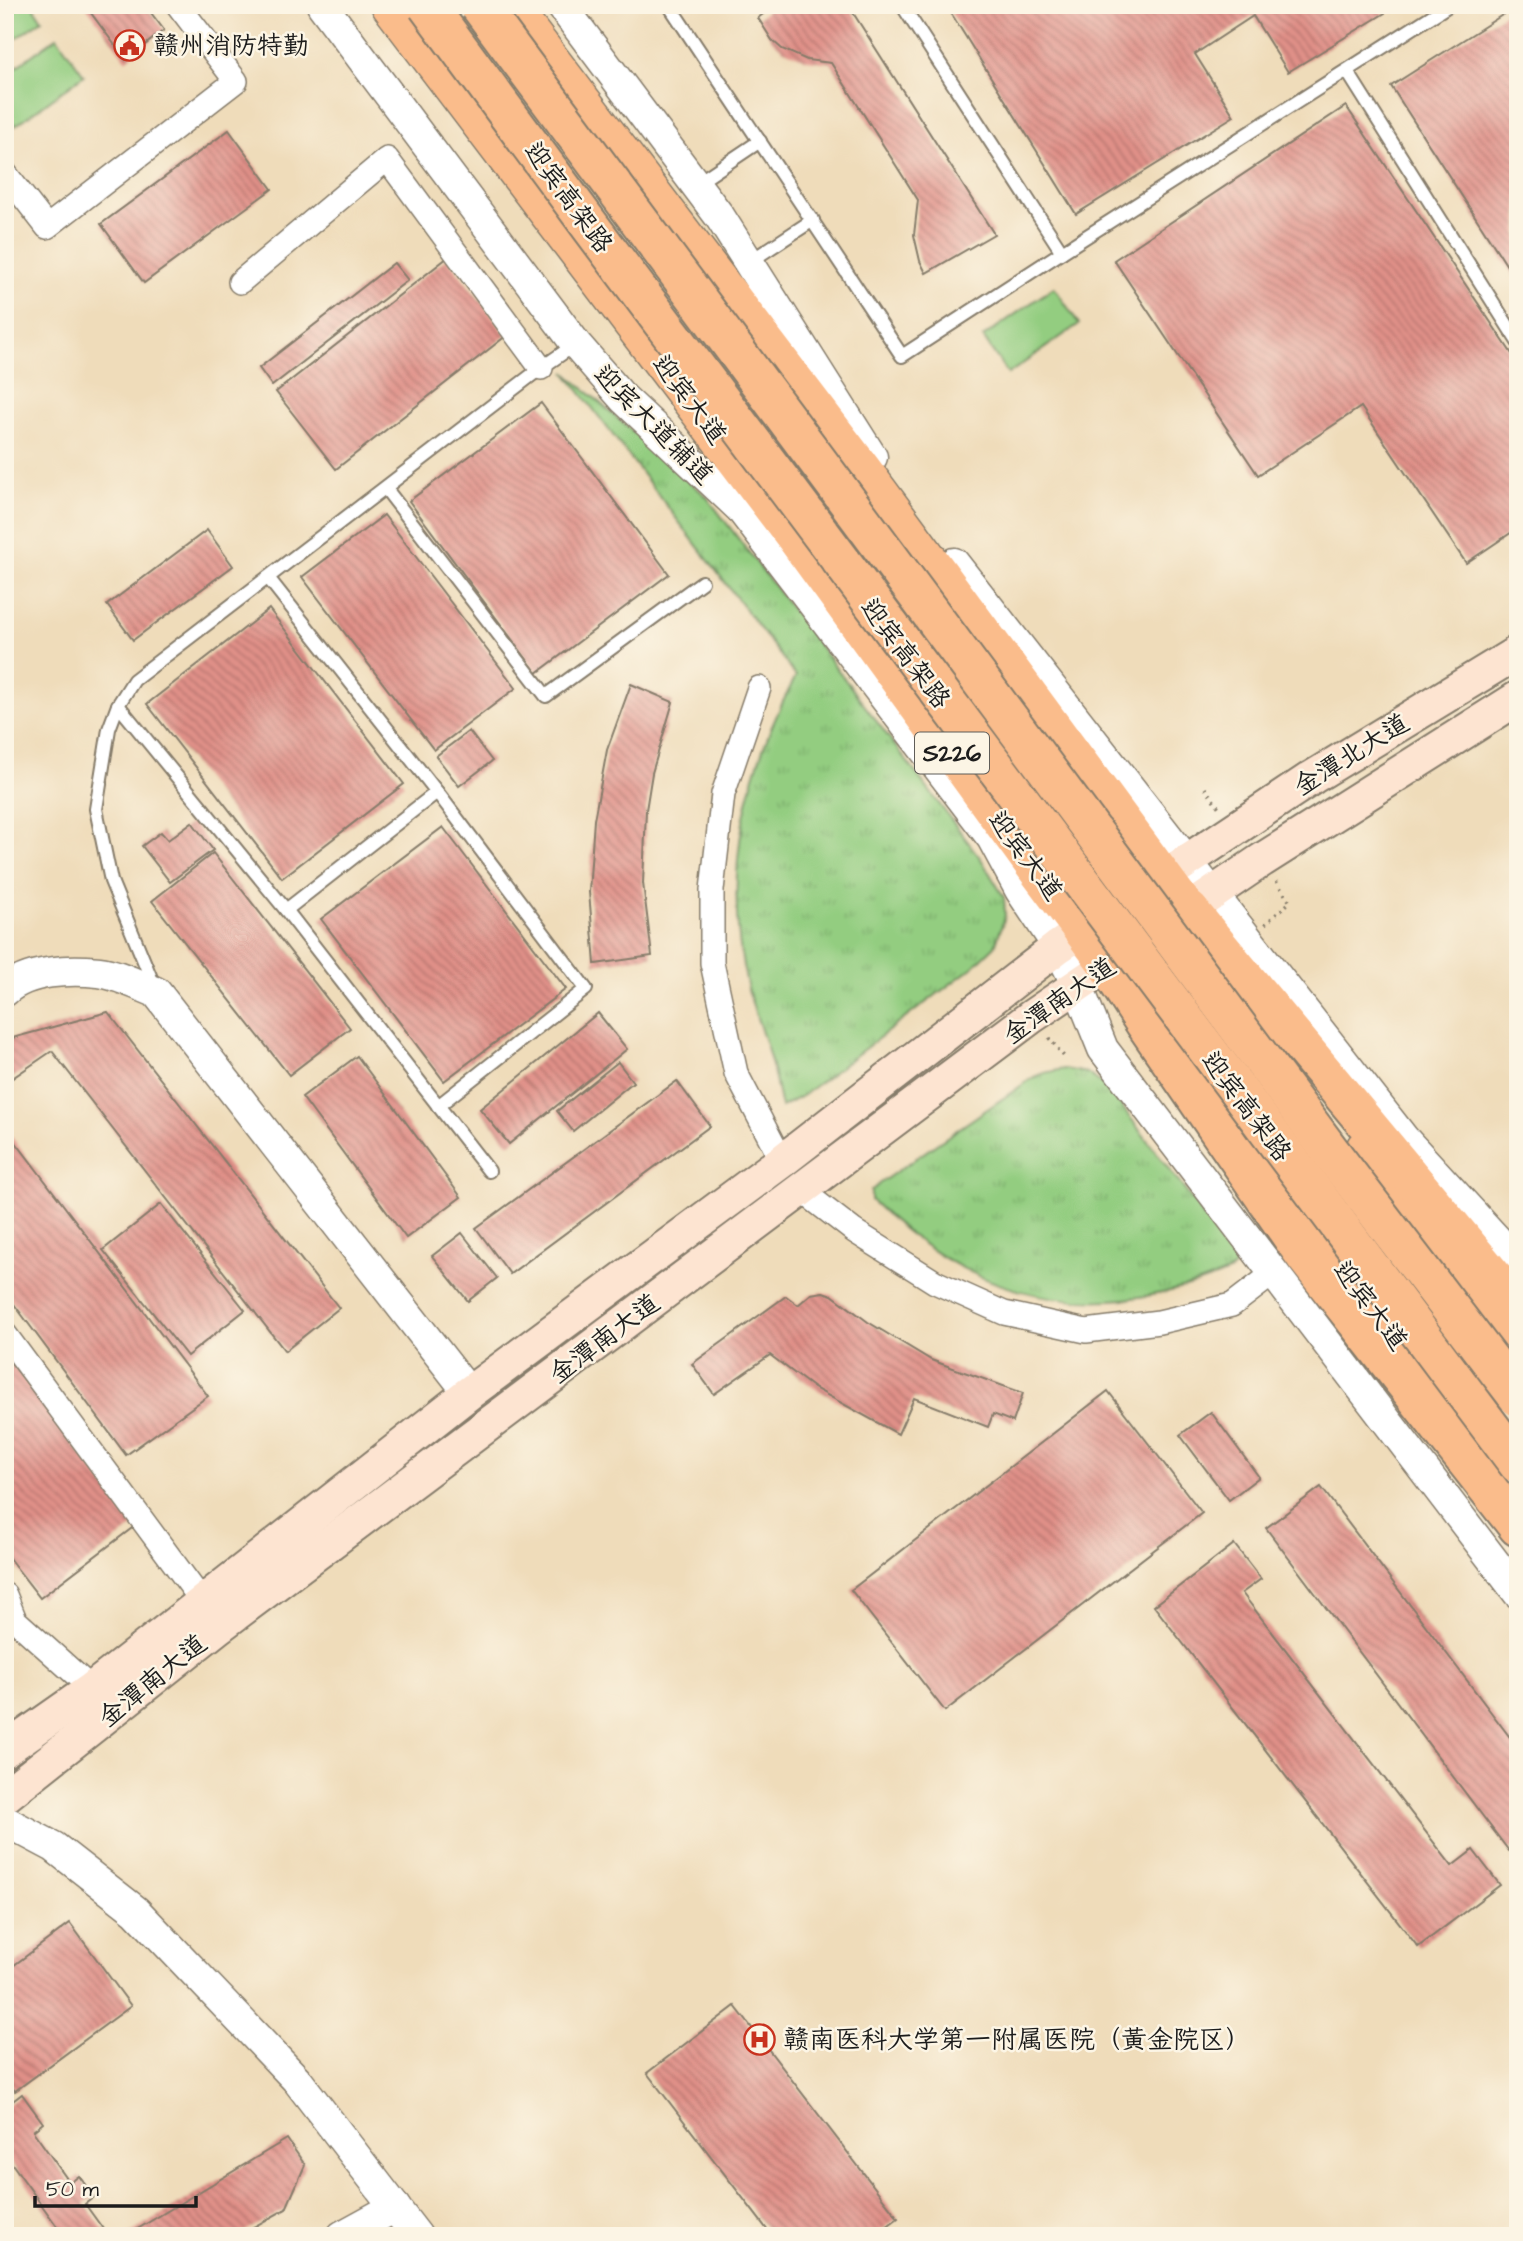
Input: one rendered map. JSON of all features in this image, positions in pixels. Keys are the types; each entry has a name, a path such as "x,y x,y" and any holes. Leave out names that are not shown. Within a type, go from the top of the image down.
{"highway":[{"name":"迎宾高架路","path":"427,5 779,483 1168,1003 1518,1464"},
{"name":"迎宾高架路","path":"478,5 1322,1140 1518,1397"},
{"path":"1201,902 1511,1283"},
{"path":"1093,976 1144,1022 1290,1264 1518,1527"}],"main road":[{"name":"迎宾大道","path":"390,5 796,539 1027,858 1093,976 1327,1247 1518,1499"},
{"path":"509,5 854,459 1091,783 1177,870 1201,902 1239,980 1518,1352"},
{"name":"金潭北大道","path":"1177,870 1313,777 1518,652"},
{"name":"金潭北大道","path":"1201,902 1262,860 1518,698"},
{"name":"金潭南大道","path":"5,1750 92,1689 469,1393 782,1161 1071,939 1177,870"},
{"name":"金潭南大道","path":"5,1796 217,1628 1031,1017 1201,902"}],"street":[{"path":"5,173 47,227 236,81 178,5"},
{"name":"迎宾大道辅道","path":"322,5 576,344 622,398 740,508 992,838 1020,890 1071,939"},
{"path":"561,5 720,217 871,456 1065,707 1177,870"},
{"path":"240,282 387,159 541,368"},
{"path":"759,688 723,794 712,890 712,962 736,1073 782,1161"},
{"path":"5,991 47,972 102,972 156,992 469,1393"},
{"path":"801,1190 854,1231 935,1282 1004,1313 1086,1331 1159,1322 1232,1305 1290,1264 1518,1593"},
{"path":"5,1334 202,1601"},
{"path":"5,1595 16,1620 92,1689"},
{"path":"5,1821 54,1847 136,1911 297,2080 417,2236"},
{"path":"342,2236 395,2207"}],"lane":[{"path":"669,5 902,356 1449,5"},
{"path":"902,5 1062,251"},
{"path":"1347,71 1518,342"},
{"path":"695,184 760,141"},
{"path":"748,262 813,220"},
{"path":"156,992 111,881 96,809 110,729 118,705 134,680 576,344"},
{"path":"386,489 546,696 702,582"},
{"path":"269,579 437,792 586,989 438,1106"},
{"path":"118,705 286,910 489,1171"},
{"path":"286,910 437,792"}],"green space":[{"path":"5,5 32,5 42,20 5,46"},
{"path":"57,37 84,75 15,126 5,113 5,75"},
{"path":"1054,287 1079,324 1008,374 983,337"},
{"path":"565,372 706,496 981,859 1004,897 1005,916 995,946 973,967 802,1096 781,1107 771,1061 748,989 740,948 737,867 750,789 762,751 796,676"},
{"path":"1064,1069 1087,1073 1108,1088 1235,1257 1236,1264 1231,1271 1181,1288 1132,1298 1085,1300 1039,1295 995,1282 952,1262 911,1235 871,1200 871,1191 880,1183 1034,1077"}],"building":[{"name":"赣州消防特勤","path":"85,5 145,5 164,30 126,60"},
{"path":"764,5 848,5 994,234 926,273 920,261 914,235 918,200 831,63 807,60 782,49 772,40 758,18 767,11"},
{"path":"946,5 1398,5 1288,72 1253,16 1195,54 1234,116 1076,214"},
{"path":"1518,5 1518,283 1391,86"},
{"path":"1346,106 1518,363 1518,528 1466,563 1361,407 1258,475 1114,260"},
{"path":"229,130 272,189 144,283 101,224"},
{"path":"447,258 507,335 336,469 276,392"},
{"path":"394,263 408,280 272,386 259,368"},
{"path":"541,403 669,574 537,673 409,501"},
{"path":"384,515 516,688 434,750 302,577"},
{"path":"207,530 233,566 133,640 107,605"},
{"path":"269,609 404,784 282,878 147,704"},
{"path":"631,684 673,702 652,773 646,810 643,883 652,956 595,964 589,892 594,820 607,750"},
{"path":"469,731 492,761 459,786 436,756"},
{"path":"192,822 213,850 170,882 142,846 161,832 168,840"},
{"path":"443,827 566,989 444,1081 321,919"},
{"path":"213,853 350,1028 289,1075 152,901"},
{"path":"108,1012 339,1308 285,1351 52,1051 5,1083 5,1040"},
{"path":"598,1013 627,1049 509,1144 480,1109"},
{"path":"357,1056 461,1197 406,1238 302,1097"},
{"path":"618,1062 633,1082 573,1131 557,1111"},
{"path":"677,1081 710,1126 510,1274 476,1228"},
{"path":"5,1128 208,1396 126,1455 5,1292"},
{"path":"161,1204 245,1310 187,1356 103,1250"},
{"path":"462,1233 497,1278 468,1301 432,1256"},
{"path":"823,1292 832,1295 868,1322 931,1360 1023,1393 1013,1422 993,1414 988,1427 914,1398 898,1434 814,1388 770,1355 714,1394 692,1364 786,1296 798,1305 811,1294"},
{"path":"5,1355 136,1525 40,1598 5,1553"},
{"path":"1108,1391 1202,1513 945,1711 851,1590"},
{"path":"1211,1412 1259,1477 1229,1500 1180,1435"},
{"path":"1321,1487 1518,1748 1518,1845 1509,1851 1266,1528"},
{"path":"1234,1544 1261,1579 1242,1593 1452,1866 1473,1850 1500,1885 1418,1947 1154,1606"},
{"path":"70,1923 131,2006 15,2091 5,2078 5,1972"},
{"path":"735,2006 898,2218 874,2236 772,2236 647,2073"},
{"path":"22,2094 43,2123 33,2131 70,2183 79,2176 94,2197 85,2204 108,2236 64,2236 5,2154 5,2107"},
{"path":"287,2139 305,2165 286,2209 237,2236 126,2236"}],"place":[{"name":"赣州消防特勤","path":"130,45"},
{"name":"赣南医科大学第一附属医院（黄金院区）","path":"760,2039"}]}
